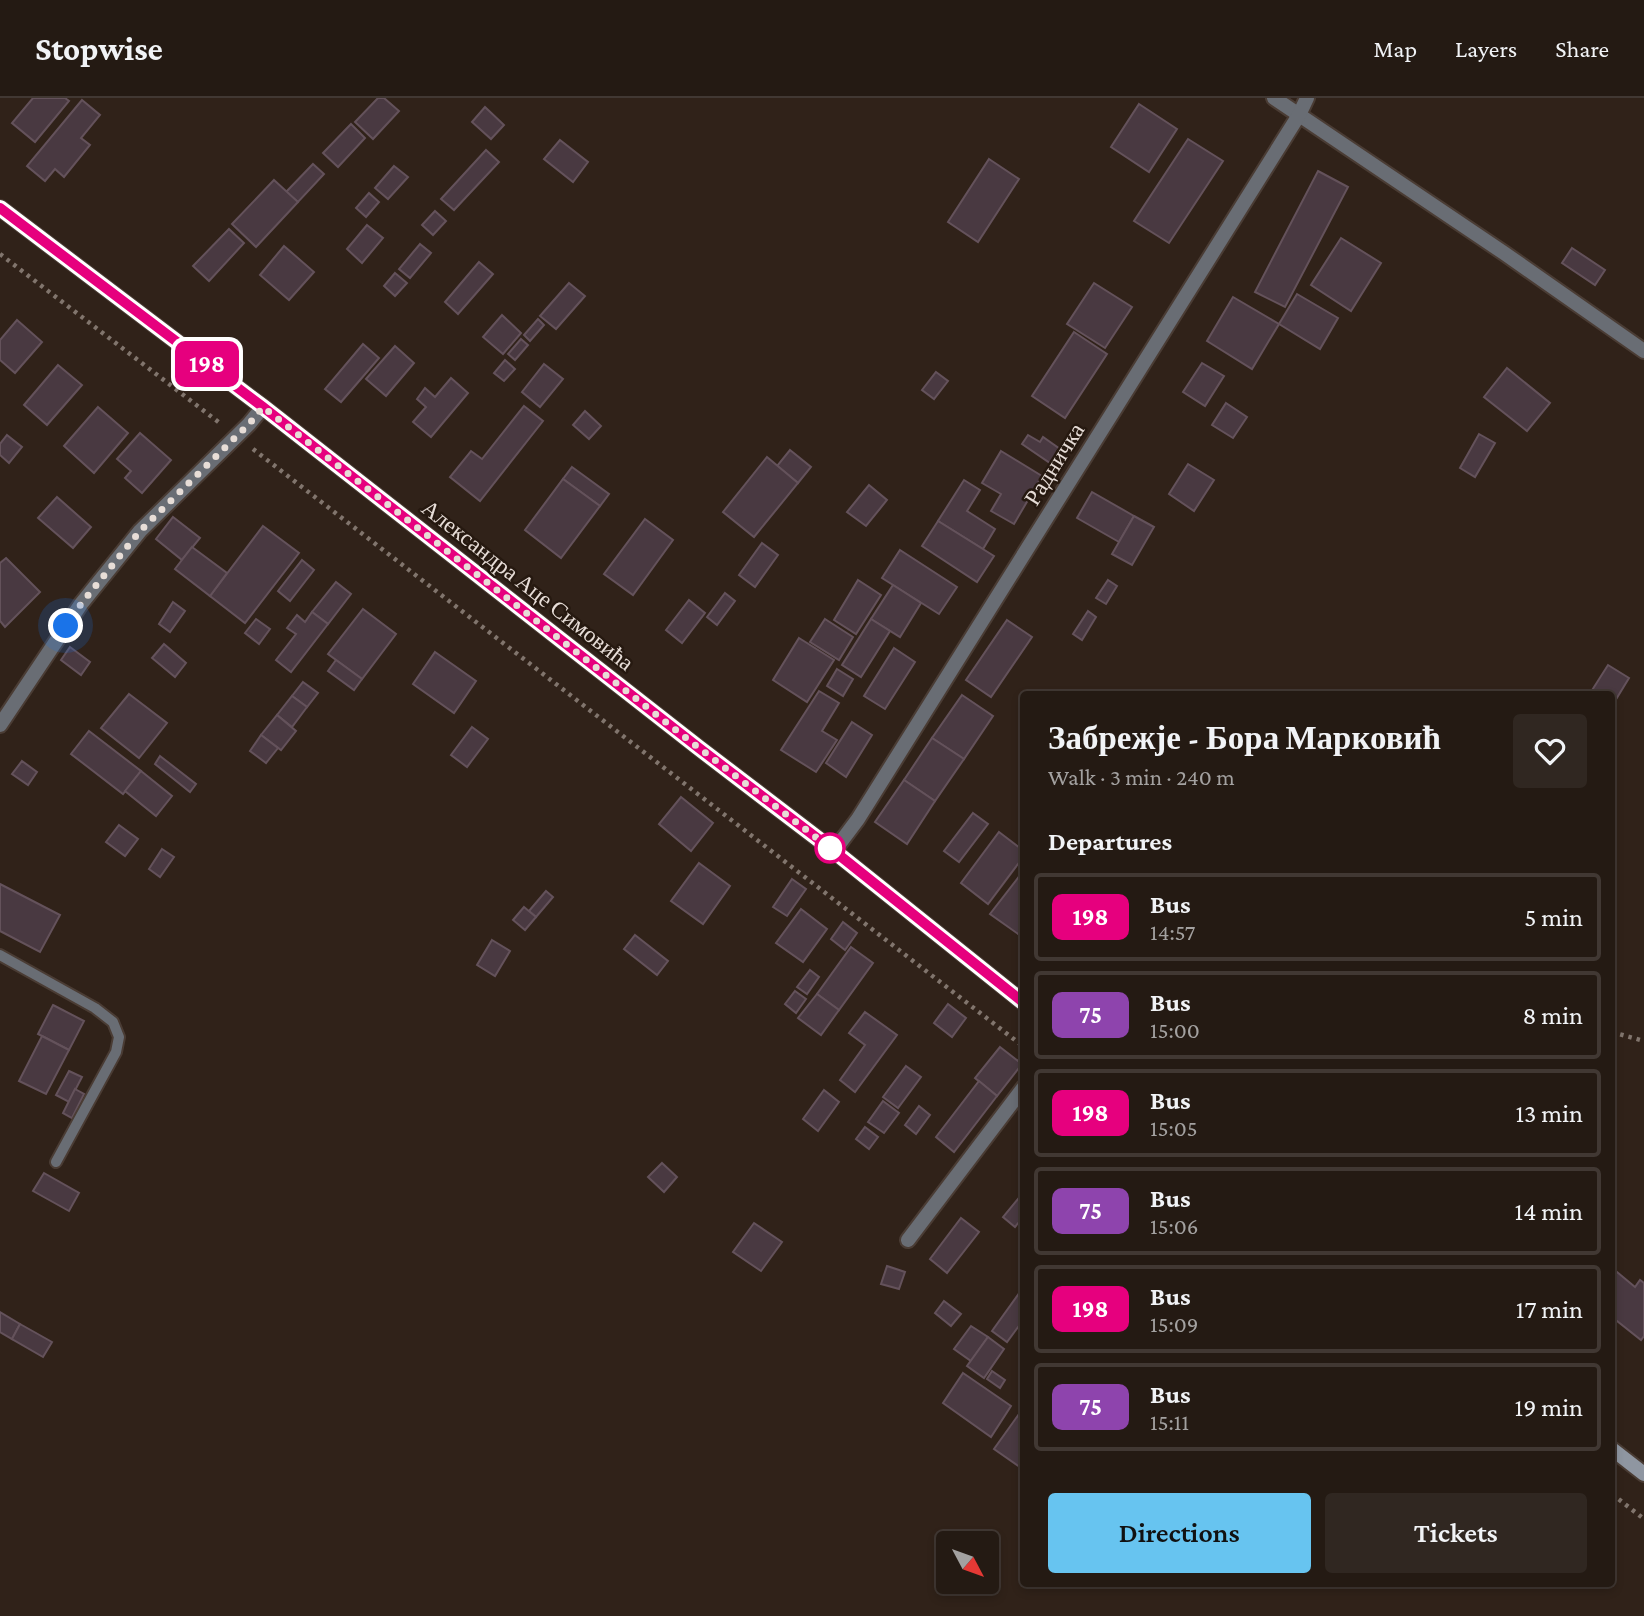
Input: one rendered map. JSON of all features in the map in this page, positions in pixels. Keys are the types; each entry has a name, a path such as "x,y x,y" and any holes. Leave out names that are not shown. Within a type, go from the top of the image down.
{"street":[{"path":"1274,98 1644,351"},
{"name":"Радничка","path":"834,851 858,819 1300,115 1307,98"},
{"name":"Александра Аце Симовића","path":"0,208 263,407 834,851 1020,1000"},
{"path":"0,725 81,604 140,531 263,407"},
{"path":"908,1240 1020,1092"},
{"path":"1615,1451 1644,1474"}],"lane":[{"path":"0,956 95,1008 113,1022 119,1037 116,1052 56,1162"}],"path":[{"path":"0,254 1020,1044"},
{"path":"1615,1033 1644,1041"},
{"path":"1615,1496 1644,1519"}],"building":[{"path":"33,98 65,98 69,101 35,142 12,123"},
{"path":"378,98 384,98 399,111 373,139 355,122"},
{"path":"82,100 100,115 81,138 90,145 64,177 55,169 45,181 27,166"},
{"path":"1139,104 1177,129 1149,172 1111,147"},
{"path":"485,107 504,125 491,139 472,122"},
{"path":"351,124 365,138 338,167 323,153"},
{"path":"1188,139 1223,161 1169,243 1134,221"},
{"path":"560,140 588,162 573,182 544,159"},
{"path":"486,150 499,162 454,210 441,199"},
{"path":"989,159 1019,179 978,242 948,222"},
{"path":"313,164 324,174 298,202 286,192"},
{"path":"394,166 408,177 388,199 375,188"},
{"path":"1318,171 1348,187 1285,307 1255,292"},
{"path":"274,180 298,202 256,247 232,224"},
{"path":"369,193 379,202 366,217 356,208"},
{"path":"435,211 446,221 433,235 422,225"},
{"path":"367,225 383,238 362,263 347,249"},
{"path":"229,229 244,243 209,281 193,266"},
{"path":"1341,238 1381,263 1351,311 1311,285"},
{"path":"420,244 431,253 410,278 399,269"},
{"path":"284,246 314,272 289,300 260,275"},
{"path":"1572,248 1605,270 1595,285 1562,263"},
{"path":"479,262 493,274 458,314 445,302"},
{"path":"395,273 407,283 395,296 384,286"},
{"path":"569,283 585,296 556,329 540,316"},
{"path":"1094,283 1132,307 1105,348 1067,324"},
{"path":"1297,294 1338,318 1320,349 1279,324"},
{"path":"1233,297 1279,324 1252,369 1207,341"},
{"path":"502,315 521,333 503,354 483,337"},
{"path":"538,319 544,325 530,341 524,335"},
{"path":"17,320 42,342 15,373 0,360 0,340"},
{"path":"1074,332 1107,354 1065,418 1032,396"},
{"path":"521,339 528,345 515,360 508,354"},
{"path":"363,344 379,358 341,402 325,389"},
{"path":"395,346 414,363 386,396 366,379"},
{"path":"505,360 515,369 504,381 494,373"},
{"path":"1202,363 1224,376 1205,406 1183,392"},
{"path":"544,364 563,379 540,407 522,392"},
{"path":"58,365 82,385 47,425 24,405"},
{"path":"1507,368 1550,403 1527,431 1484,397"},
{"path":"936,372 948,381 934,399 922,390"},
{"path":"451,378 468,393 431,437 413,422 426,407 417,399 425,388 435,397"},
{"path":"1226,403 1247,417 1233,438 1212,425"},
{"path":"524,406 543,421 480,501 450,477 471,451 482,459"},
{"path":"98,407 128,433 94,473 64,446"},
{"path":"585,411 601,426 589,439 573,425"},
{"path":"140,433 171,460 142,493 125,478 131,471 117,459"},
{"path":"1479,434 1495,443 1475,477 1460,468"},
{"path":"7,435 22,447 9,463 0,455 0,444"},
{"path":"1028,435 1040,442 1043,437 1060,449 1050,463 1022,444"},
{"path":"790,450 811,467 798,483 777,466"},
{"path":"1001,451 1042,476 1014,524 991,511 1001,494 982,483"},
{"path":"767,457 798,483 754,537 723,512"},
{"path":"1188,464 1214,480 1194,511 1169,494"},
{"path":"572,467 609,494 600,506 563,479"},
{"path":"563,479 600,506 561,558 525,530"},
{"path":"964,480 980,490 967,511 995,529 983,549 938,521"},
{"path":"869,485 887,500 866,526 847,512"},
{"path":"1092,492 1134,516 1119,542 1077,518"},
{"path":"57,497 91,527 73,548 38,518"},
{"path":"1134,516 1154,527 1132,565 1112,554"},
{"path":"173,517 200,538 182,560 156,539"},
{"path":"645,519 673,540 633,595 604,574"},
{"path":"938,521 994,556 977,582 922,546"},
{"path":"263,526 299,553 245,623 210,596"},
{"path":"762,543 778,555 755,587 739,575"},
{"path":"192,547 227,573 210,596 175,569"},
{"path":"900,550 957,587 939,614 882,578"},
{"path":"6,558 40,592 5,627 0,621 0,563"},
{"path":"302,560 314,570 290,601 278,591"},
{"path":"858,580 881,595 856,634 834,620"},
{"path":"1108,580 1117,586 1106,604 1096,598"},
{"path":"336,582 351,594 328,624 312,612"},
{"path":"893,585 921,603 900,637 871,619"},
{"path":"725,593 735,601 717,625 707,617"},
{"path":"689,600 705,613 682,643 666,630"},
{"path":"173,602 185,611 170,632 159,624"},
{"path":"363,609 396,634 362,679 328,654"},
{"path":"1088,611 1096,617 1082,640 1073,634"},
{"path":"312,612 328,624 291,672 276,660 296,634 287,628 297,615 305,622"},
{"path":"256,619 270,629 259,644 245,633"},
{"path":"825,619 853,637 839,660 810,642"},
{"path":"871,619 890,631 861,677 842,665"},
{"path":"1007,620 1032,637 991,697 966,680"},
{"path":"799,638 834,660 807,702 773,680"},
{"path":"164,644 186,663 175,677 152,658"},
{"path":"70,647 90,662 81,675 61,660"},
{"path":"894,648 915,662 885,709 864,696"},
{"path":"435,652 476,681 454,713 413,684"},
{"path":"336,660 362,679 354,690 328,671"},
{"path":"1608,665 1629,678 1615,701 1615,691 1592,691"},
{"path":"837,669 853,679 843,696 827,686"},
{"path":"303,682 318,693 307,707 292,696"},
{"path":"819,691 839,703 822,731 837,740 816,772 781,750"},
{"path":"129,694 167,723 139,758 101,728"},
{"path":"962,695 993,716 964,759 932,738"},
{"path":"292,696 307,707 292,727 277,715"},
{"path":"277,715 296,731 281,750 261,735"},
{"path":"852,722 872,735 846,777 826,763"},
{"path":"472,727 488,739 467,767 451,755"},
{"path":"89,731 141,771 123,794 71,754"},
{"path":"261,735 278,748 266,763 250,751"},
{"path":"932,738 964,759 935,801 904,780"},
{"path":"160,756 196,784 190,792 155,764"},
{"path":"22,761 37,772 28,785 12,774"},
{"path":"141,771 172,796 156,816 125,791"},
{"path":"904,780 935,801 907,844 875,822"},
{"path":"681,797 713,823 691,851 659,824"},
{"path":"973,813 988,824 959,862 944,851"},
{"path":"119,825 138,839 125,856 106,842"},
{"path":"999,832 1020,848 1020,861 988,904 961,883"},
{"path":"162,849 174,857 160,877 149,869"},
{"path":"699,863 730,886 703,924 671,901"},
{"path":"1020,875 1020,935 990,914"},
{"path":"792,879 806,889 787,916 773,907"},
{"path":"0,884 60,915 40,952 0,931"},
{"path":"546,891 553,897 536,917 529,911"},
{"path":"524,907 536,917 525,930 513,920"},
{"path":"801,909 827,929 803,962 776,943"},
{"path":"843,922 857,933 845,950 831,939"},
{"path":"635,935 668,961 657,975 624,949"},
{"path":"492,940 510,951 495,976 477,965"},
{"path":"851,947 873,963 839,1010 817,994"},
{"path":"810,970 819,977 807,994 797,987"},
{"path":"795,991 806,999 796,1013 785,1004"},
{"path":"817,994 839,1010 821,1035 798,1018"},
{"path":"948,1004 966,1018 952,1037 934,1023"},
{"path":"53,1005 84,1021 69,1050 38,1034"},
{"path":"865,1012 897,1035 855,1092 840,1080 865,1045 849,1033"},
{"path":"42,1036 69,1050 46,1094 19,1081"},
{"path":"1000,1047 1020,1062 1020,1067 997,1096 975,1078"},
{"path":"906,1066 921,1077 898,1108 883,1097"},
{"path":"69,1071 82,1077 69,1102 56,1095"},
{"path":"979,1081 997,1096 954,1152 936,1137"},
{"path":"75,1089 84,1094 72,1118 63,1113"},
{"path":"824,1090 839,1102 818,1131 803,1119"},
{"path":"883,1101 899,1113 884,1133 868,1122"},
{"path":"919,1106 930,1115 916,1134 905,1125"},
{"path":"865,1127 878,1137 869,1149 856,1139"},
{"path":"662,1163 677,1177 664,1192 648,1177"},
{"path":"44,1173 79,1193 69,1211 33,1191"},
{"path":"1018,1199 1020,1201 1020,1221 1015,1227 1003,1217"},
{"path":"961,1218 979,1232 947,1273 930,1259"},
{"path":"754,1223 782,1242 761,1271 733,1252"},
{"path":"887,1266 905,1272 899,1289 881,1284"},
{"path":"1617,1272 1635,1287 1640,1280 1644,1283 1644,1336 1641,1340 1615,1319"},
{"path":"1020,1292 1020,1324 1007,1342 992,1331"},
{"path":"944,1301 961,1314 951,1326 935,1313"},
{"path":"0,1312 20,1324 12,1339 0,1332"},
{"path":"20,1324 52,1342 43,1357 12,1339"},
{"path":"971,1326 988,1337 971,1361 954,1349"},
{"path":"988,1337 1004,1349 984,1378 967,1366"},
{"path":"992,1371 1005,1380 1000,1388 987,1379"},
{"path":"963,1373 1011,1406 991,1437 943,1403"},
{"path":"1020,1413 1020,1467 994,1449"}],"bus line":[{"name":"198","path":"0,208 263,407 834,851 1020,1000"}],"route":[{"path":"66,626 140,531 263,407 834,851 830,848"}]}
